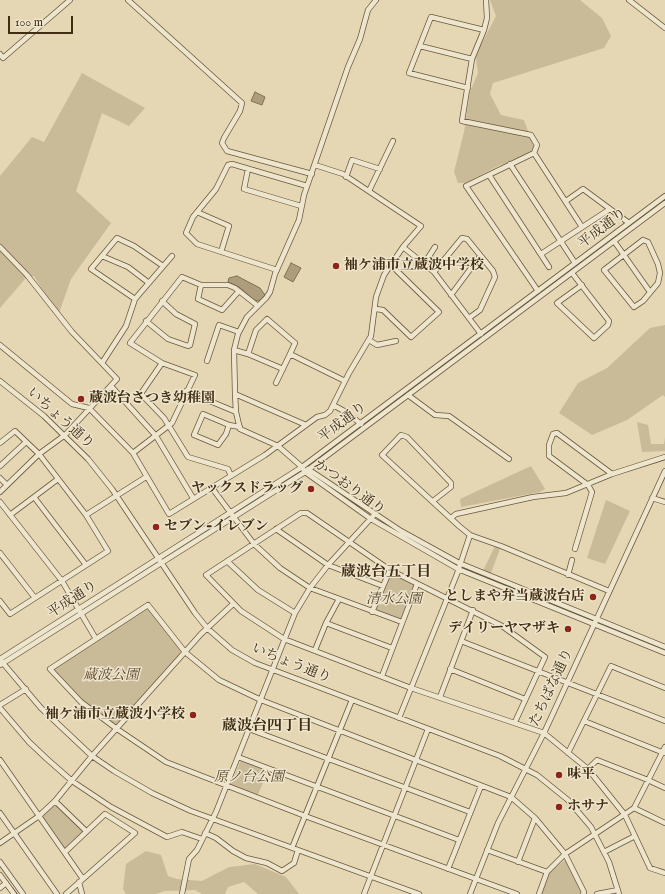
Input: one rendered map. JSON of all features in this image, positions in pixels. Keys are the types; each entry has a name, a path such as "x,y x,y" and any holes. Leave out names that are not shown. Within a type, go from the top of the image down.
{"street":[{"path":"0,54 3,58 70,0"},
{"path":"128,0 242,103 240,111 222,143 227,151 312,174"},
{"path":"302,468 278,446 240,429 236,412 234,350 239,332 247,317 270,292 277,270 298,220 307,186 348,67 360,40 368,10 376,0"},
{"path":"486,0 484,30 472,59 462,121 531,135 537,145 534,153 466,186 538,291"},
{"path":"629,0 665,28"},
{"path":"468,88 409,73 431,17 484,30"},
{"path":"420,46 472,59"},
{"path":"369,191 393,141"},
{"path":"534,153 582,227"},
{"path":"346,176 352,160 380,169"},
{"path":"510,164 575,263"},
{"path":"277,270 197,244 186,233 193,217 216,189 228,165 248,169 307,186"},
{"path":"0,345 72,404 89,408 133,453 169,514 278,446 317,417 325,415 334,405 345,381 369,340 374,326 378,288 403,247 421,226 346,176 315,165"},
{"path":"248,169 244,189 301,206"},
{"path":"489,175 549,267"},
{"path":"566,202 583,190 629,223"},
{"name":"平成通り","path":"1,662 232,515 302,468 665,196"},
{"name":"平成通り","path":"232,515 310,469 665,203"},
{"path":"541,254 610,209"},
{"path":"197,212 229,226 221,252"},
{"path":"135,299 91,270 117,238 141,250 163,266"},
{"path":"434,272 462,238 467,239 493,271 495,278 480,310 469,318"},
{"path":"643,240 648,242 658,264 660,273 658,283 643,301 634,307 604,270 624,255 643,240"},
{"path":"614,242 650,292"},
{"path":"0,247 27,275 72,332 117,379 65,434 39,454 6,484 0,492"},
{"path":"403,247 434,272 481,334"},
{"path":"424,264 435,247"},
{"path":"102,256 128,267 149,283"},
{"path":"102,363 126,326 135,299 172,256"},
{"path":"451,294 480,256"},
{"path":"376,309 383,310 411,337 439,312 391,265"},
{"path":"572,273 582,285 609,321 608,325 594,338 557,303 582,285"},
{"path":"133,453 169,426 174,420 186,391 195,375 162,363 130,343 182,276 201,285 228,285 258,306"},
{"path":"201,285 198,299 222,310 239,292"},
{"path":"146,321 168,339 188,346 190,345 195,324 176,314 162,301"},
{"path":"248,354 256,330 267,319 295,343 276,384"},
{"path":"207,361 219,325 239,332"},
{"path":"369,340 377,345 396,340"},
{"path":"234,350 248,354 283,369"},
{"path":"290,354 345,381"},
{"path":"162,363 142,392 142,395 152,404 169,426 188,457 228,469 231,476"},
{"name":"いちょう通り","path":"0,381 65,434 88,459 116,495 177,589 207,628 241,656 272,670 500,756 525,768 555,788 568,800 595,834 604,852 619,892"},
{"path":"111,386 156,436 193,498"},
{"path":"186,391 236,412"},
{"path":"235,394 306,425"},
{"path":"408,395 435,415 449,416 509,459"},
{"path":"334,405 361,424"},
{"path":"229,425 226,434 218,445 194,435 203,414 229,425 240,427"},
{"path":"0,442 15,432 39,454 86,515 108,551 62,582 10,614 0,601"},
{"path":"575,549 592,492 588,485 549,456 549,445 553,434 557,433 612,474"},
{"path":"433,501 451,487 451,483 407,437 401,434 382,454 451,518 470,535 502,546 609,591"},
{"path":"0,466 26,442"},
{"path":"451,518 456,514 488,509 534,497 566,493 612,474 665,457"},
{"name":"かつおり通り","path":"302,468 310,469 375,514 424,545 459,564 665,653"},
{"name":"かつおり通り","path":"302,468 305,472 371,519 458,569 595,622 665,647"},
{"name":"たちばな通り","path":"470,894 498,823 544,733 665,471"},
{"path":"86,515 146,477"},
{"path":"0,478 6,484"},
{"path":"10,515 58,479"},
{"path":"212,488 254,544 280,568 310,588 402,622"},
{"path":"34,497 86,565"},
{"path":"652,498 665,502"},
{"path":"0,502 62,582 96,639"},
{"path":"515,722 540,671 545,657 502,626 473,610 446,599 390,570 304,512 206,575 233,604 284,639 411,688 544,733 588,769 625,815 650,868 665,873"},
{"path":"182,894 189,859 197,850 227,786 295,613 310,588 328,565 375,514"},
{"path":"276,529 328,565 383,586"},
{"path":"399,718 470,535"},
{"path":"0,553 35,598"},
{"path":"568,575 572,560"},
{"path":"227,561 258,590 295,613"},
{"path":"372,612 390,570"},
{"path":"382,676 417,584"},
{"path":"315,650 326,623 339,599"},
{"path":"0,843 39,816 55,801 92,756 185,652 207,628 233,604"},
{"path":"517,894 305,816 166,762 117,729 81,702 50,669 148,606 185,652 219,680 260,700 511,797 535,818 565,854 583,894"},
{"path":"440,697 473,610"},
{"path":"326,623 392,648"},
{"path":"461,642 540,671 665,721"},
{"path":"1,662 59,726 92,756 152,794 191,811 419,894"},
{"path":"568,752 611,666 665,688"},
{"path":"450,669 525,699"},
{"path":"26,690 0,706 29,742 72,781 111,807 167,838 182,832 202,839"},
{"path":"292,848 352,700"},
{"path":"584,721 664,753"},
{"path":"249,729 470,812"},
{"path":"364,894 428,729"},
{"path":"539,894 547,872 565,854 634,808 664,753 665,747"},
{"path":"238,757 459,840"},
{"path":"0,760 65,852 81,881 82,894"},
{"path":"588,769 597,760 665,788"},
{"path":"448,869 481,786"},
{"path":"55,801 86,832"},
{"path":"634,808 665,823"},
{"path":"0,814 57,894"},
{"path":"65,852 105,814 135,833 66,894"},
{"path":"518,862 535,818"},
{"path":"205,833 216,838 232,851 246,858 267,863 282,871 294,863 298,850"},
{"path":"604,852 635,836"},
{"path":"487,850 547,872"},
{"path":"0,862 23,894"},
{"path":"0,875 14,894"},
{"path":"0,888 6,883"},
{"path":"597,894 619,892"}],"green space":[{"path":"490,0 580,0 602,18 611,36 604,48 493,83 490,94 501,115 524,120 535,150 519,160 500,165 465,183 458,183 454,172 464,132 470,92 478,73 475,51 482,43 496,16"},
{"path":"82,73 145,108 129,126 102,113 76,191 111,223 71,279 58,316 34,276 25,279 0,308 0,176 32,137 44,142"},
{"path":"665,325 665,397 663,395 627,420 592,435 559,413 578,383 607,368 650,328"},
{"path":"637,422 648,425 651,444 664,444 665,437 665,451 642,452"},
{"path":"531,466 545,489 540,492 461,507 460,499"},
{"path":"606,500 630,511 605,564 587,558"},
{"path":"496,544 501,546 490,576 482,573"},
{"name":"清水公園","path":"390,570 417,584 402,622 372,612"},
{"name":"蔵波公園","path":"148,605 181,650 180,655 117,729 81,702 50,669"},
{"name":"原ノ台公園","path":"241,760 266,769 267,772 258,795 256,796 232,788 231,784"},
{"path":"55,801 86,831 65,852 39,816"},
{"path":"146,851 161,855 168,876 177,879 202,881 229,867 255,864 286,877 299,894 258,894 244,882 228,887 225,894 202,894 195,890 165,891 156,894 126,894 123,889 126,864"},
{"path":"566,859 581,891 580,894 541,894 548,874"}],"shaded area":[{"path":"255,92 265,97 262,105 251,101"},
{"path":"291,263 301,268 293,282 284,277"},
{"path":"237,276 260,288 265,295 260,301 254,300 239,287 228,282 229,278"}],"waterway":[{"path":"13,889 17,894"}],"place":[{"name":"袖ケ浦市立蔵波中学校","path":"336,266"},
{"name":"蔵波台さつき幼稚園","path":"81,399"},
{"name":"ヤックスドラッグ","path":"311,489"},
{"name":"セブン-イレブン","path":"156,527"},
{"name":"としまや弁当蔵波台店","path":"593,597"},
{"name":"デイリーヤマザキ","path":"568,629"},
{"name":"袖ケ浦市立蔵波小学校","path":"193,715"},
{"name":"味平","path":"559,775"},
{"name":"ホサナ","path":"559,807"}],"district":[{"name":"蔵波台五丁目","path":"386,573"},
{"name":"蔵波台四丁目","path":"267,727"}]}
